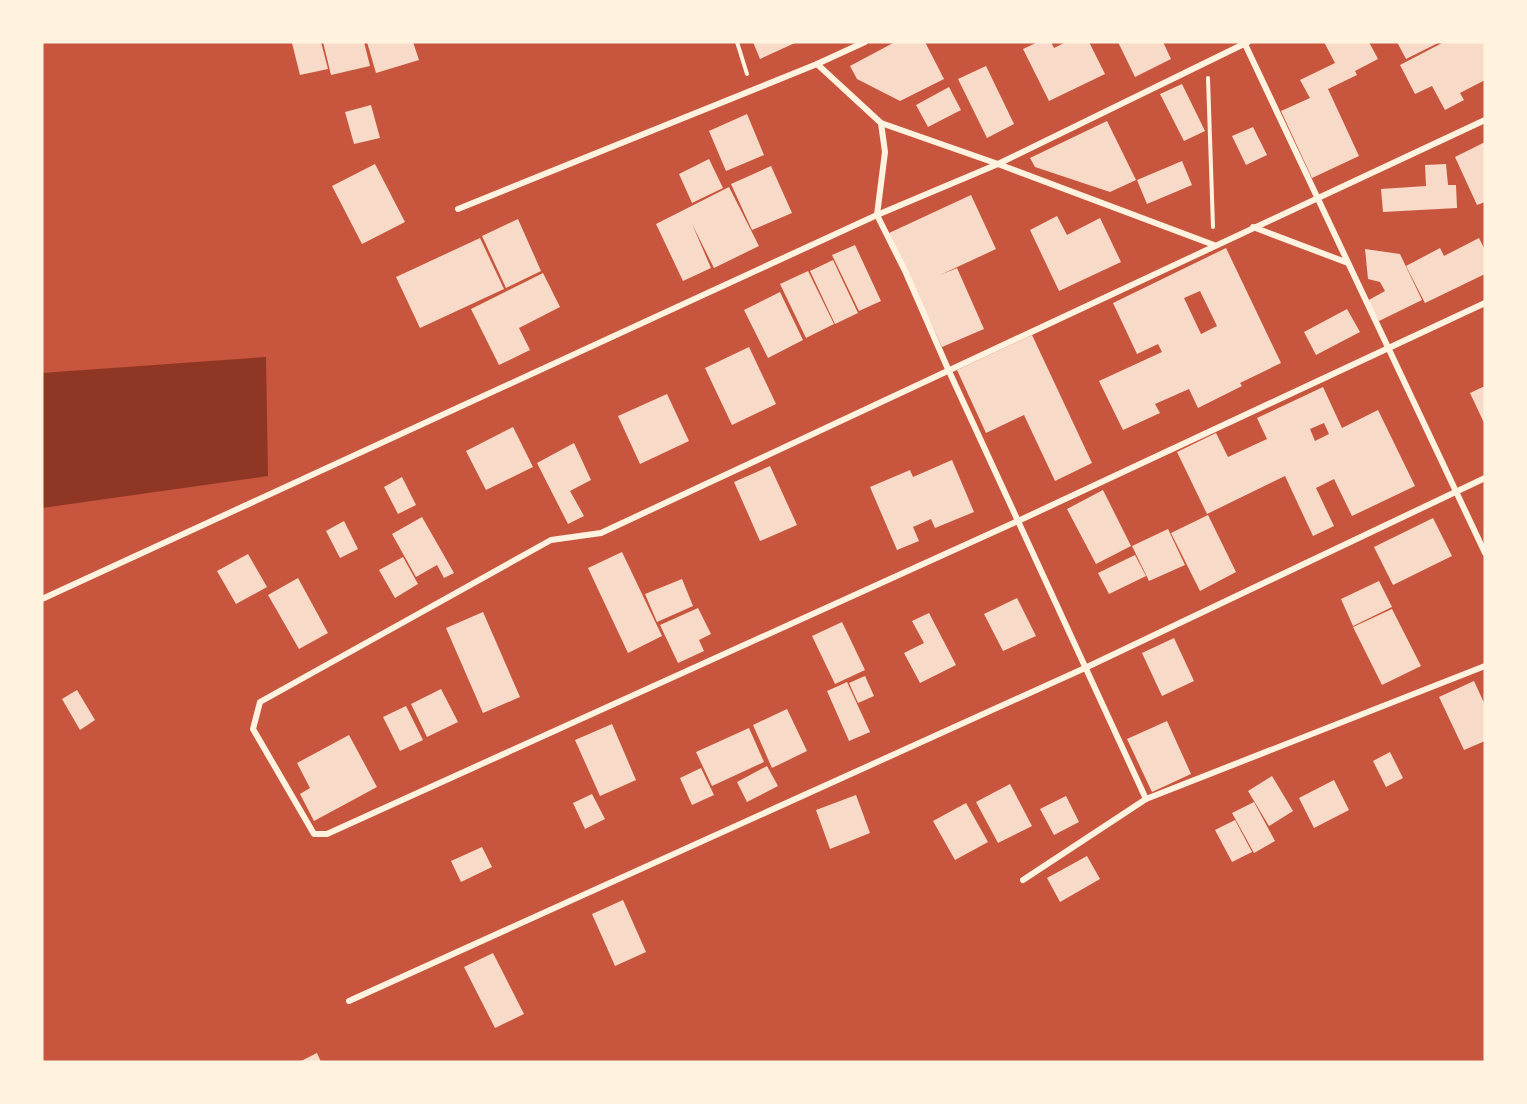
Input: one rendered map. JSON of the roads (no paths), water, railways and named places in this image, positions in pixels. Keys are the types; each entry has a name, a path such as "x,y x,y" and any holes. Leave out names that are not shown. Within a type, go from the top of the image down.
{"street":[{"path":"458,209 817,64 865,42"},
{"path":"42,599 877,215 998,164 1246,43 1485,553"},
{"path":"817,64 881,123 1214,245"},
{"path":"1485,120 600,533 550,540 260,702 253,729 315,834 327,834 1018,521 1485,303"},
{"path":"881,123 885,152 877,215 906,273 1146,799"},
{"path":"1253,227 1348,264"},
{"path":"349,1001 1085,668 1485,478"},
{"path":"1023,880 1146,799 1485,666"}]}
